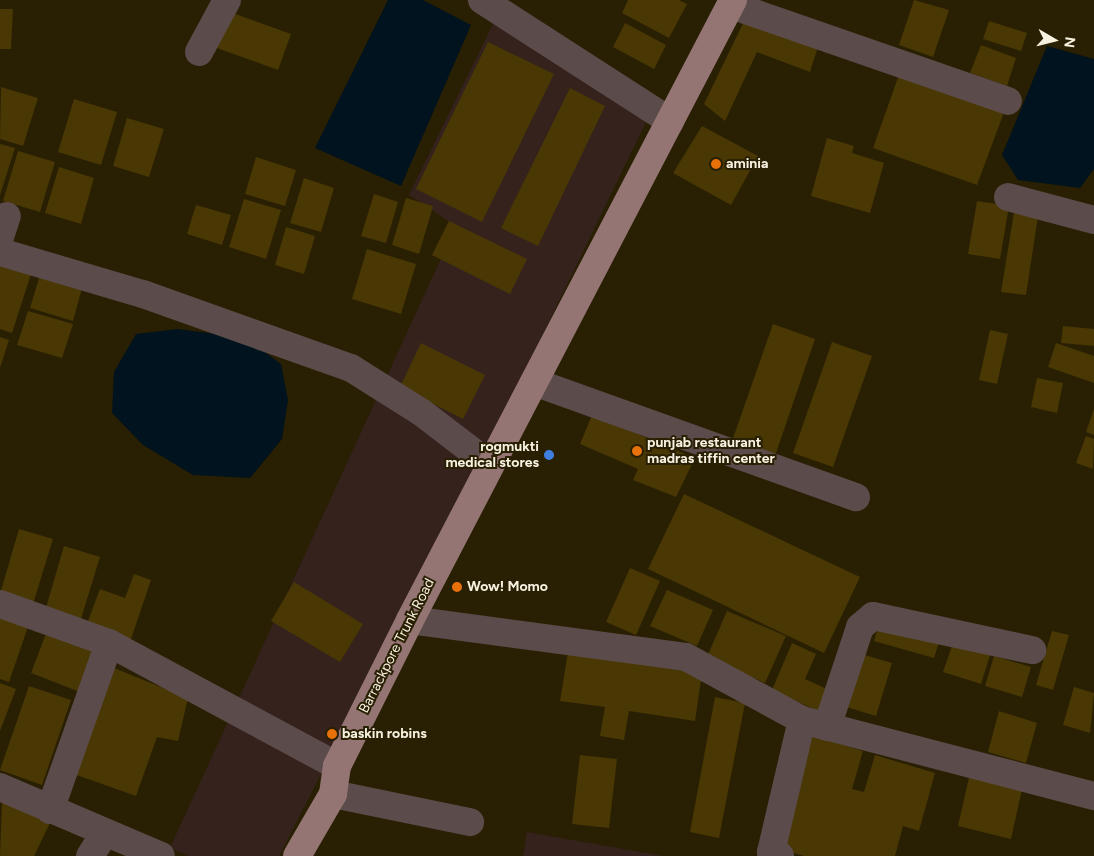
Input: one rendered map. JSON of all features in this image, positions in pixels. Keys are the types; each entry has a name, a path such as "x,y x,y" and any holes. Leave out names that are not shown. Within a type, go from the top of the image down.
{"main road":[{"name":"Barrackpore Trunk Road","path":"297,856 333,794 337,766 410,620 732,3"}],"street":[{"path":"199,52 227,0"},
{"path":"482,0 670,121"},
{"path":"732,3 1008,101"},
{"path":"1008,197 1094,220"},
{"path":"0,252 143,294 352,368 421,412 490,464"},
{"path":"534,382 856,497"},
{"path":"0,604 108,643 337,766"},
{"path":"827,727 860,627 873,616 1032,650"},
{"path":"410,620 686,657 802,720 1094,796"},
{"path":"50,810 108,643"},
{"path":"780,856 771,852 802,720"},
{"path":"0,787 161,856"},
{"path":"333,794 470,822"},
{"path":"90,856 101,839 100,831"}],"shaded area":[{"path":"493,24 647,120 477,470 279,856 188,856 170,848 456,226 409,195"},
{"path":"527,832 663,856 523,856"}],"water":[{"path":"388,0 423,0 471,25 401,186 315,148"},
{"path":"1047,46 1094,59 1094,169 1080,188 1018,180 1002,155"},
{"path":"178,329 246,338 281,364 288,400 282,439 250,478 193,475 143,445 112,413 114,372 136,334"}],"building":[{"path":"628,0 679,0 687,4 669,38 622,13"},
{"path":"914,0 949,10 933,57 899,45"},
{"path":"0,9 13,9 11,49 0,49"},
{"path":"749,11 821,37 810,72 757,52 725,121 704,104"},
{"path":"230,12 291,34 278,70 217,48"},
{"path":"989,21 1027,33 1021,51 983,39"},
{"path":"625,23 666,45 654,69 613,47"},
{"path":"488,42 554,74 482,222 416,189"},
{"path":"981,45 1016,58 1007,86 970,73"},
{"path":"901,69 1006,107 977,185 873,148"},
{"path":"1,87 38,98 23,146 0,139"},
{"path":"570,88 605,106 538,246 501,228"},
{"path":"74,99 117,112 101,165 58,152"},
{"path":"127,118 164,129 149,177 113,166"},
{"name":"aminia","path":"702,126 758,156 731,205 673,173"},
{"path":"827,138 854,146 852,153 884,163 870,213 811,196"},
{"path":"0,144 15,148 0,195"},
{"path":"18,151 55,162 40,212 3,201"},
{"path":"256,157 296,170 285,206 245,194"},
{"path":"59,167 94,178 81,224 45,213"},
{"path":"304,178 334,188 321,232 290,223"},
{"path":"374,194 398,202 386,243 361,236"},
{"path":"406,198 433,206 419,254 392,245"},
{"path":"244,199 281,210 266,259 229,247"},
{"path":"977,201 1009,206 1000,259 968,254"},
{"path":"196,205 231,215 222,245 187,234"},
{"path":"1015,206 1039,210 1026,295 1001,292"},
{"path":"449,221 527,259 510,294 432,255"},
{"path":"286,227 315,236 304,274 275,265"},
{"path":"367,249 416,264 401,314 352,299"},
{"path":"0,265 31,274 12,333 0,329"},
{"path":"40,275 82,288 73,321 30,308"},
{"path":"28,311 73,324 62,358 17,345"},
{"path":"773,324 815,339 775,456 732,441"},
{"path":"1063,326 1094,329 1094,346 1061,343"},
{"path":"990,330 1008,334 997,384 979,380"},
{"path":"0,337 9,340 0,368"},
{"path":"832,342 872,356 833,467 793,453"},
{"path":"421,343 485,375 463,419 400,387"},
{"path":"1056,343 1094,356 1094,383 1048,367"},
{"path":"1037,378 1063,383 1057,413 1031,407"},
{"path":"1094,409 1094,435 1086,432"},
{"name":"punjab restaurant madras tiffin center","path":"592,415 695,458 676,497 633,480 638,469 580,444"},
{"path":"1086,436 1094,439 1093,469 1076,463"},
{"path":"684,494 860,577 824,653 648,569"},
{"path":"19,529 53,539 33,604 0,594"},
{"path":"64,546 100,557 80,622 45,611"},
{"path":"630,568 660,581 636,635 606,622"},
{"path":"134,574 151,580 129,645 85,629 100,589 125,598"},
{"path":"294,582 363,624 340,662 271,621"},
{"path":"667,590 713,610 697,646 650,626"},
{"path":"0,611 30,621 9,682 0,679"},
{"path":"727,611 786,636 765,683 707,657"},
{"path":"880,621 940,639 934,658 874,641"},
{"path":"47,631 96,649 80,692 31,673"},
{"path":"1052,631 1069,635 1053,690 1036,685"},
{"path":"954,640 991,652 981,684 943,672"},
{"path":"792,643 816,654 805,679 827,689 818,711 772,690"},
{"path":"568,652 702,673 695,721 629,711 624,740 600,736 605,707 560,701"},
{"path":"858,653 892,663 876,716 843,706"},
{"path":"994,656 1031,667 1022,697 985,686"},
{"path":"109,666 188,698 178,741 157,737 136,796 71,773"},
{"path":"0,683 16,689 0,731"},
{"path":"29,686 71,700 42,785 0,770"},
{"path":"1074,687 1094,693 1090,733 1063,725"},
{"path":"715,697 745,703 719,838 690,832"},
{"path":"999,711 1037,723 1026,763 988,752"},
{"path":"806,734 863,751 852,789 864,792 875,755 935,773 919,831 903,826 895,856 804,856 781,849"},
{"path":"580,755 617,759 609,828 572,824"},
{"path":"970,773 1023,785 1011,839 958,826"},
{"path":"2,801 50,823 34,856 0,856"}],"place":[{"name":"aminia","path":"716,164"},
{"name":"punjab restaurant madras tiffin center","path":"637,451"},
{"name":"rogmukti medical stores","path":"549,455"},
{"name":"Wow! Momo","path":"457,587"},
{"name":"baskin robins","path":"332,734"}]}
